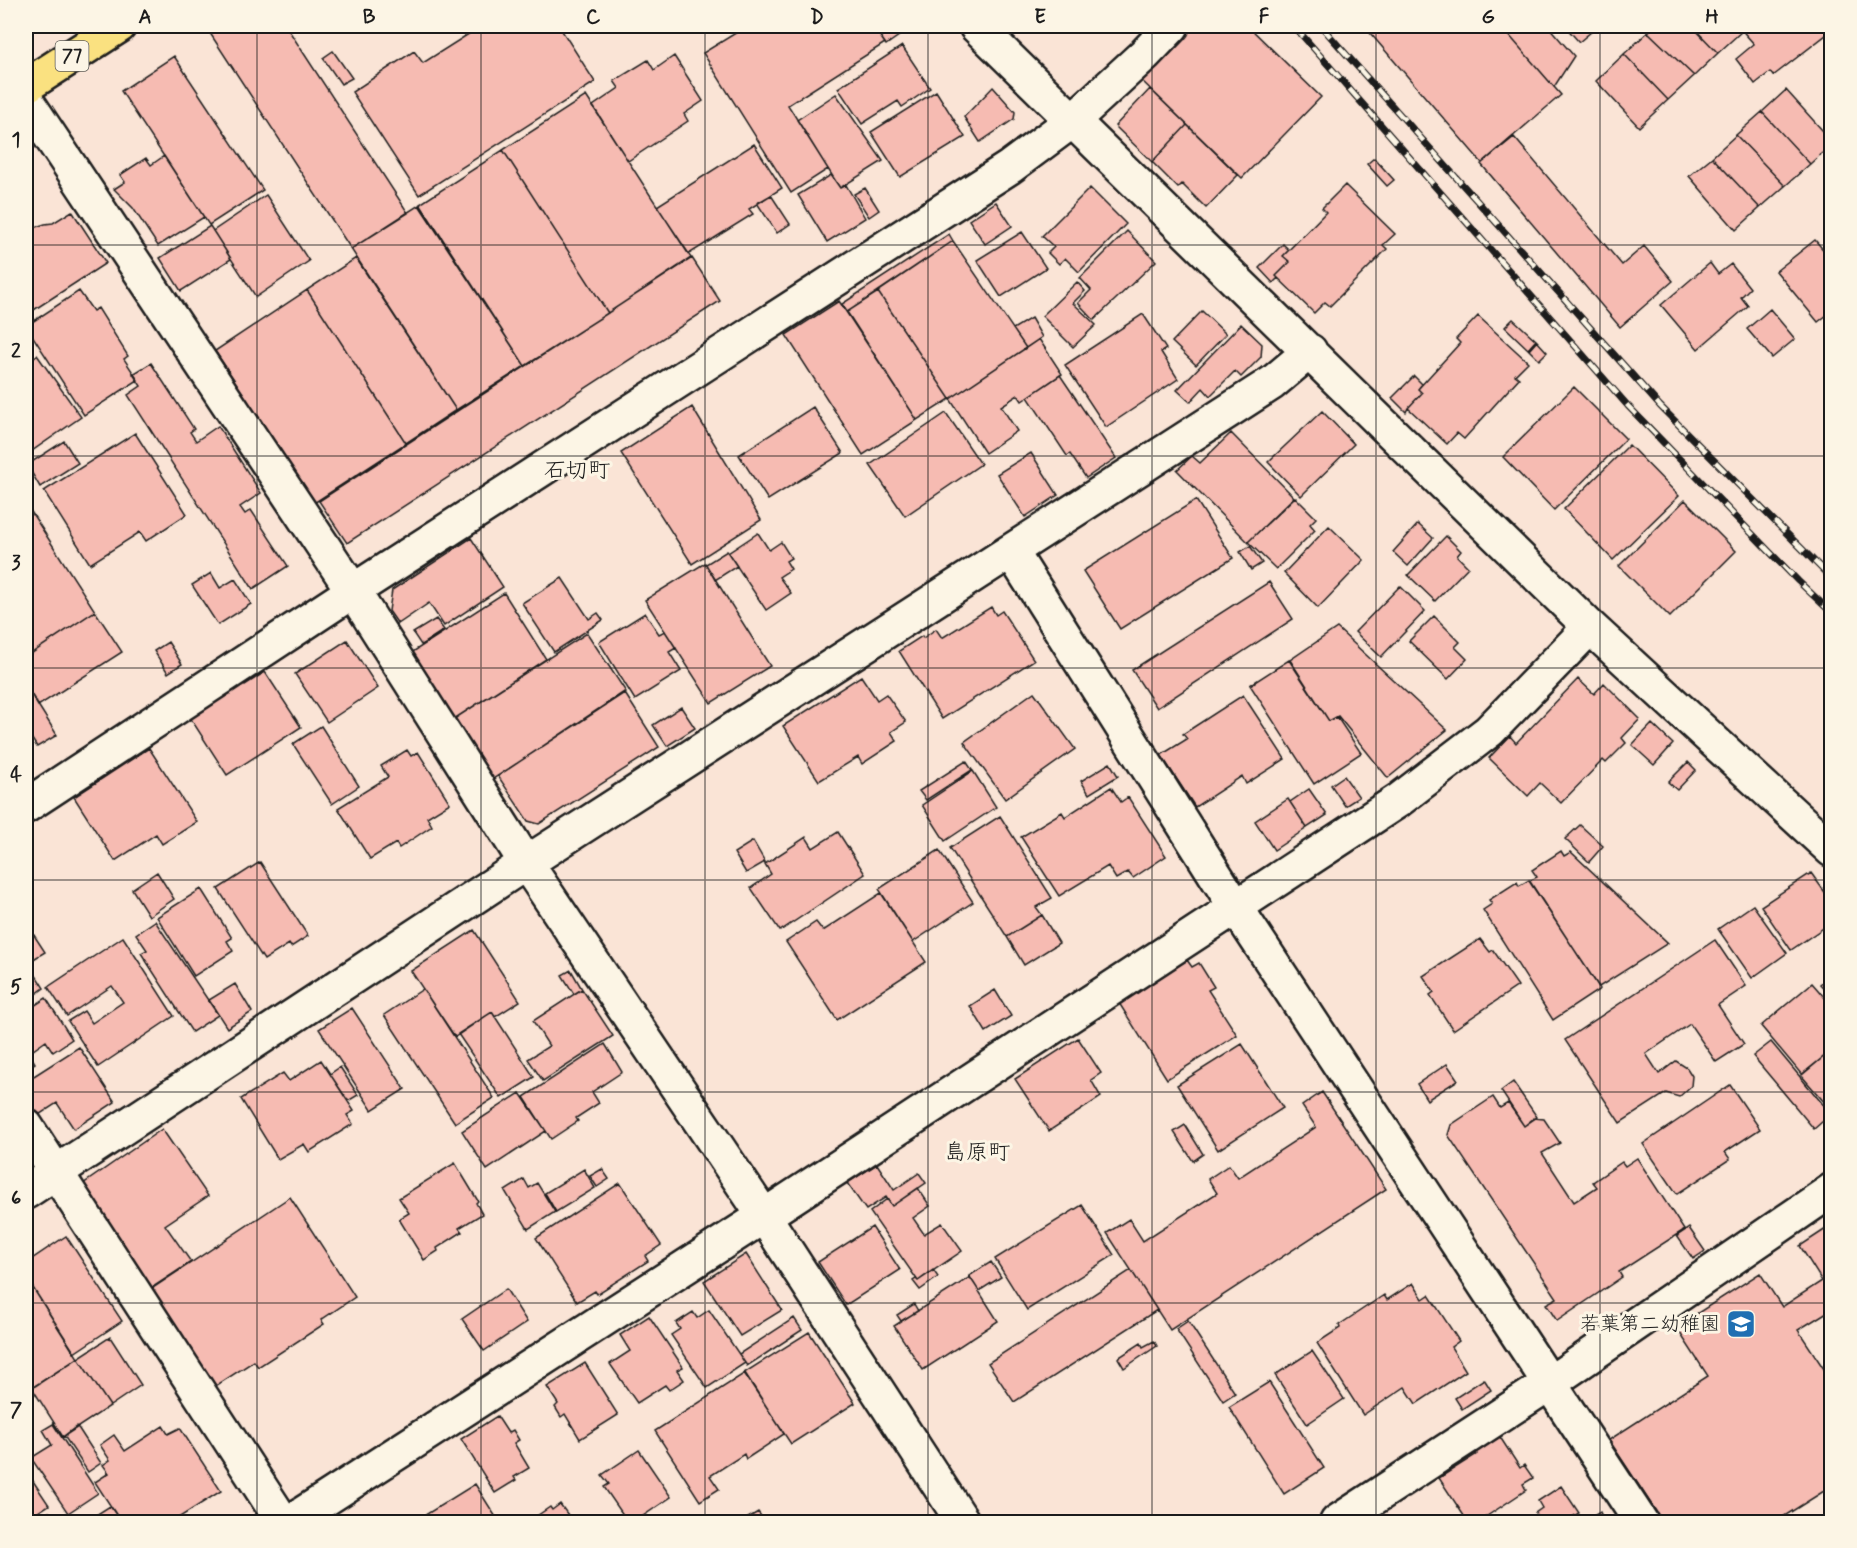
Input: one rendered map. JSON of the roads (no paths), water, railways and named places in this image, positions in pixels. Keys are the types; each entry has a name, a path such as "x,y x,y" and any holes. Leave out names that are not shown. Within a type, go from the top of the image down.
{"main road":[{"name":"77","path":"26,86 119,26"}],"street":[{"path":"976,26 1590,627 1832,850"},
{"path":"26,806 353,591 1010,167 1072,121 1172,26"},
{"path":"26,100 353,591 526,863 764,1216 963,1522"},
{"path":"26,1192 526,863 1272,383 1310,351"},
{"path":"1011,551 1235,906 1641,1522"},
{"path":"290,1522 764,1216 1399,800 1489,731 1590,627"},
{"path":"26,1126 283,1522"},
{"path":"1336,1522 1550,1383 1832,1190"}],"railway":[{"path":"1294,26 1628,406 1832,613"},
{"path":"1321,26 1660,406 1832,579"}],"place":[{"name":"若葉第二幼稚園","path":"1741,1324"}],"district":[{"name":"石切町","path":"577,471"},
{"name":"島原町","path":"977,1153"}]}
